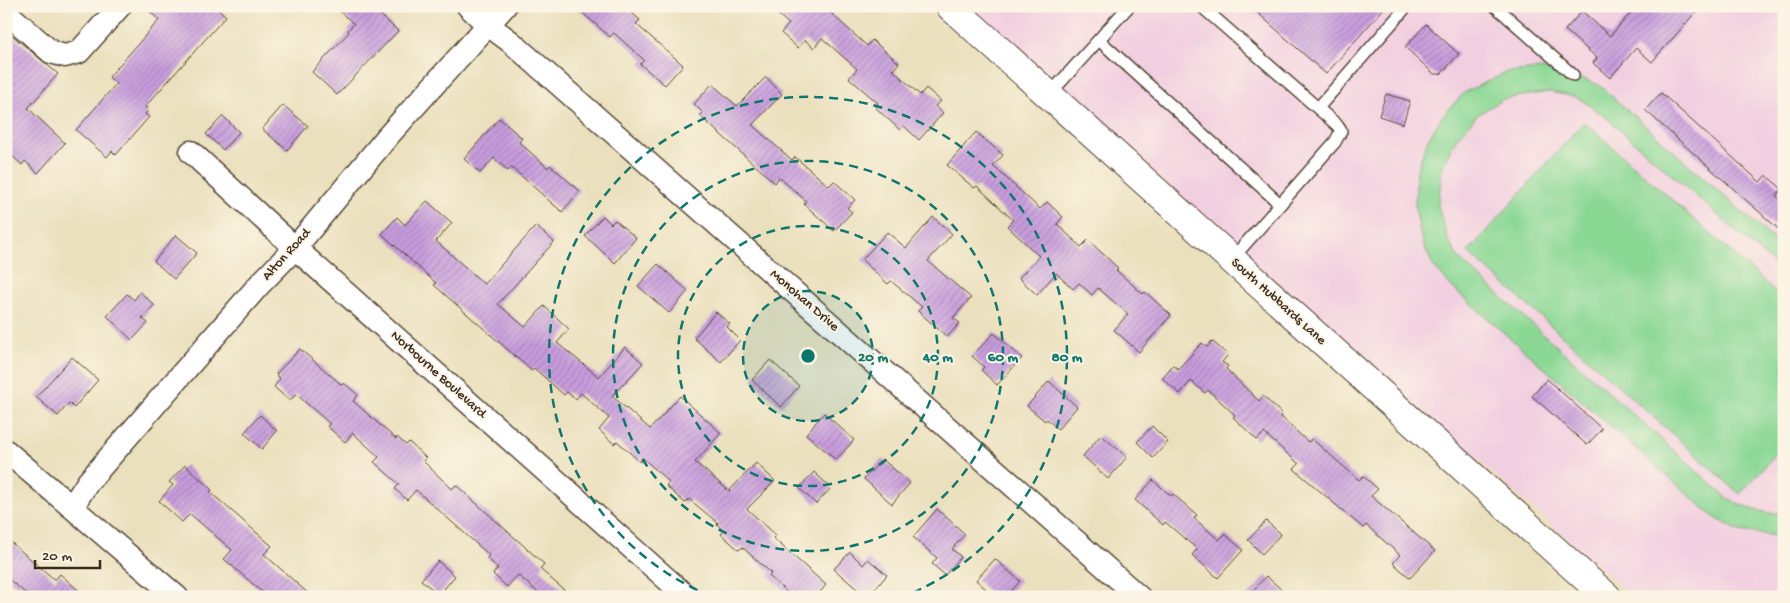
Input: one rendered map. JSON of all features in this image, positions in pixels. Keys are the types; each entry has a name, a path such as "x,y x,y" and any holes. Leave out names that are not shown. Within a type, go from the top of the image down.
{"street":[{"path":"6,12 51,52 65,56 79,52 120,6"},
{"name":"Monohan Drive","path":"468,6 1138,597"},
{"name":"Alton Road","path":"72,507 88,482 259,285 295,248 388,136 505,6"},
{"name":"South Hubbards Lane","path":"950,6 1607,597"},
{"name":"Norbourne Boulevard","path":"191,152 295,248 687,597"},
{"path":"6,451 177,597"}],"lane":[{"path":"1049,95 1129,6"},
{"path":"1201,6 1318,108 1341,131 1340,135 1232,260"},
{"path":"1318,108 1407,6"},
{"path":"1495,6 1573,75"},
{"path":"1099,40 1280,204"}],"shaded area":[{"path":"965,6 1784,6 1784,597 1633,597"}],"green space":[{"path":"1541,69 1573,75 1599,85 1784,249 1784,273 1602,114 1577,97 1549,92 1503,99 1476,116 1456,139 1442,167 1438,206 1447,237 1458,258 1728,499 1762,512 1784,513 1784,537 1739,531 1714,517 1454,289 1433,266 1421,238 1415,206 1417,170 1428,139 1444,114 1465,92 1507,72"},
{"path":"1584,122 1784,299 1784,445 1740,494 1468,252"}],"building":[{"path":"144,6 215,6 226,16 145,107 148,110 145,114 149,117 116,155 112,151 107,157 76,130 116,84 109,77 159,20"},
{"path":"334,6 371,6 398,31 337,95 312,72 349,32 348,30 354,24"},
{"path":"575,6 624,6 640,20 636,24 683,65 665,85 640,64 644,60 614,33 610,37"},
{"path":"768,6 823,6 867,46 872,40 899,63 893,70 920,95 926,88 941,101 935,106 943,113 919,140 904,126 900,130 875,107 878,103 849,78 857,69 822,38 814,48 805,40 798,48 781,33 789,24"},
{"path":"1250,6 1386,6 1326,74"},
{"path":"1637,6 1701,6 1652,62 1636,48 1610,78 1593,63 1597,58 1565,30 1582,11 1610,36"},
{"path":"1426,24 1459,54 1441,74 1434,74 1405,47"},
{"path":"6,30 58,74 28,108 65,143 38,173 25,161 22,165 6,150"},
{"path":"766,77 782,94 752,125 792,160 795,157 829,186 834,181 855,200 847,208 852,212 834,231 804,204 806,201 779,177 775,183 700,116 703,113 694,104 712,84 737,106"},
{"path":"1661,93 1760,182 1766,175 1782,189 1776,196 1784,203 1784,234 1645,110"},
{"path":"1386,94 1410,101 1403,124 1379,116"},
{"path":"283,105 308,126 287,150 262,129"},
{"path":"223,116 239,132 223,150 206,134"},
{"path":"499,118 522,138 519,142 548,168 550,165 580,191 562,212 511,167 508,171 494,158 480,173 464,159"},
{"path":"976,132 1003,155 993,166 1040,209 1047,202 1063,217 1057,224 1081,247 1088,240 1118,268 1116,270 1171,315 1139,352 1114,330 1128,314 1098,288 1092,295 1079,283 1073,289 1056,273 1037,295 1019,278 1039,256 1007,226 1013,220 977,186 974,188 947,165"},
{"path":"427,201 452,223 436,241 484,284 536,226 554,242 498,304 525,327 544,306 569,329 557,343 599,377 625,347 643,363 612,396 650,429 680,396 721,433 695,462 729,491 756,463 775,481 747,509 776,535 773,538 826,585 816,597 792,597 769,576 771,573 742,547 739,550 721,534 724,531 718,523 689,499 685,503 666,486 669,482 643,458 640,462 617,441 614,444 599,430 609,418 581,393 576,399 567,392 564,395 534,368 532,371 434,285 436,283 382,234 397,217 405,225"},
{"path":"603,216 611,224 615,220 636,238 615,263 585,236"},
{"path":"933,217 952,234 928,261 971,298 953,318 960,323 947,337 918,311 922,307 891,281 888,284 862,260 887,232 906,248"},
{"path":"176,235 197,253 174,279 154,261"},
{"path":"658,264 688,291 669,313 638,286"},
{"path":"140,292 154,305 142,318 148,323 132,340 107,316 127,294 134,300"},
{"path":"716,312 730,324 727,327 740,340 721,362 694,338"},
{"path":"994,333 1022,358 997,385 981,370 984,367 972,356"},
{"path":"1212,341 1228,355 1222,362 1228,366 1226,369 1259,401 1263,396 1282,414 1280,416 1308,442 1312,439 1359,480 1363,476 1378,489 1371,496 1435,551 1410,578 1393,563 1400,555 1366,525 1363,528 1294,469 1299,464 1264,433 1257,440 1233,417 1235,415 1208,390 1205,393 1191,381 1180,394 1162,378 1173,365 1178,369 1202,343 1207,347"},
{"path":"300,349 342,385 344,383 358,395 353,401 396,439 397,437 406,445 409,442 426,458 423,461 452,489 456,485 544,564 540,569 572,597 543,597 518,575 507,587 493,574 498,568 487,558 489,555 416,490 407,500 395,489 399,484 374,462 379,457 353,433 345,442 327,426 330,424 296,394 290,401 274,387 280,379 276,374"},
{"path":"72,357 98,380 74,408 69,403 58,416 36,397"},
{"path":"770,360 799,386 781,407 752,380"},
{"path":"1547,379 1602,429 1587,445 1532,396"},
{"path":"1049,381 1077,407 1058,429 1027,406"},
{"path":"824,413 854,440 836,460 806,434"},
{"path":"260,415 277,431 262,449 244,433"},
{"path":"1152,426 1168,442 1153,458 1137,442"},
{"path":"1101,435 1127,457 1108,479 1083,456"},
{"path":"882,459 910,483 892,504 864,479"},
{"path":"185,465 212,490 210,492 272,546 264,554 312,597 268,597 224,559 232,550 190,514 182,522 159,501 173,485 169,482"},
{"path":"814,472 831,488 816,504 799,488"},
{"path":"1153,480 1197,515 1194,518 1219,540 1225,534 1243,550 1218,578 1192,555 1197,549 1165,522 1163,525 1135,500"},
{"path":"937,509 965,534 952,549 961,557 945,575 932,564 937,558 913,537"},
{"path":"1266,521 1281,534 1262,554 1248,540"},
{"path":"6,538 55,580 60,574 86,597 30,597 6,577"},
{"path":"850,552 863,565 868,559 887,575 868,597 834,569"},
{"path":"995,559 1020,581 1006,597 995,597 976,580"},
{"path":"438,561 455,576 439,595 421,580"},
{"path":"1266,576 1290,597 1247,597"}]}
